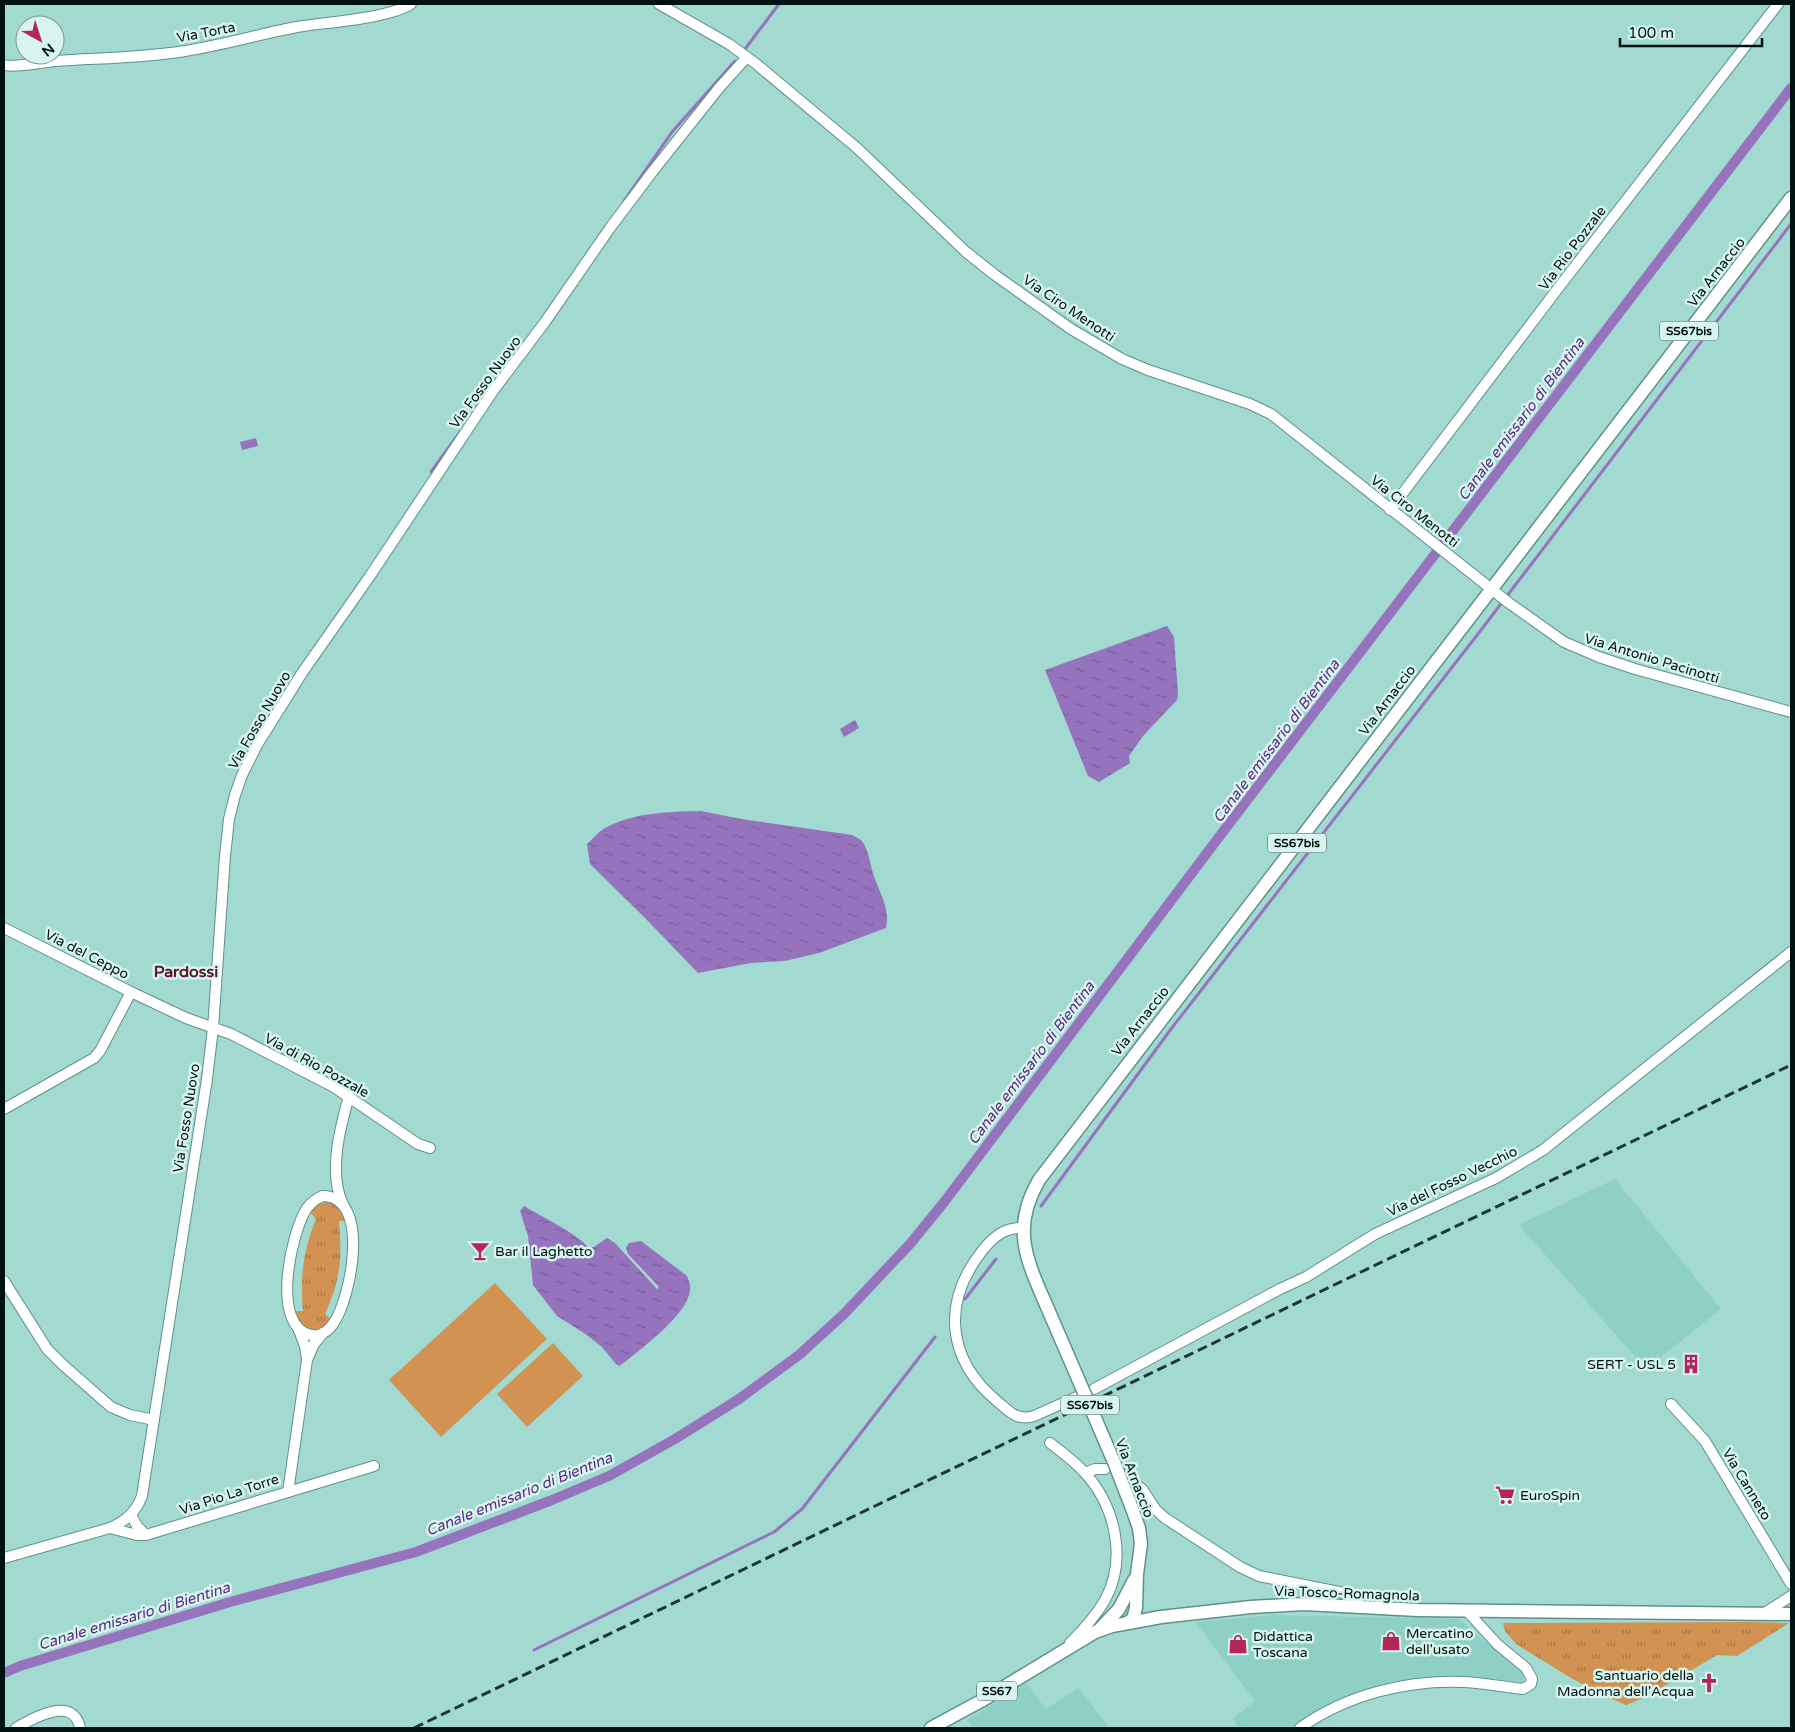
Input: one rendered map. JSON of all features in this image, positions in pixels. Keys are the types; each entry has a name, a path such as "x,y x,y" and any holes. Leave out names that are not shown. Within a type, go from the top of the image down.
{"main road":[{"name":"Via Arnaccio","path":"1095,1632 1115,1614 1132,1593 1137,1574 1140,1536 1134,1511 1027,1258 1023,1228 1031,1195 1043,1174 1501,596 1791,198"},
{"path":"1132,1593 1161,1617"},
{"name":"SS67bis","path":"1128,1623 1126,1608 1132,1593"},
{"name":"Via Tosco-Romagnola","path":"931,1728 981,1701 1095,1632 1161,1617 1288,1605 1319,1604 1446,1611 1791,1614"}],"street":[{"name":"Via Torta","path":"4,65 140,57 185,51 296,27 375,15 397,10 411,4"},
{"name":"Via Ciro Menotti","path":"659,4 729,44 747,57 857,148 966,252 1071,329 1122,359 1148,370 1250,404 1271,414 1501,596"},
{"name":"Via Rio Pozzale","path":"1390,510 1565,279 1778,4"},
{"name":"Via Fosso Nuovo","path":"4,1558 110,1528 123,1522 139,1503 144,1489 207,1079 213,1028 229,819 238,785 257,746 302,673 375,568 493,391 546,322 610,228 653,171 715,93 747,57"},
{"name":"Via Antonio Pacinotti","path":"1501,596 1564,642 1599,658 1791,712"},
{"name":"Via del Ceppo","path":"4,928 131,992 186,1018 213,1028"},
{"name":"Via del Fosso Vecchio","path":"1094,1389 1306,1277 1375,1234 1454,1198 1522,1163 1564,1134 1791,952"},
{"path":"4,1108 94,1058 100,1051 131,992"},
{"name":"Via di Rio Pozzale","path":"213,1028 231,1034 349,1096 418,1144 430,1148"},
{"name":"Via Pio La Torre","path":"110,1528 129,1534 146,1535 288,1492 307,1360 314,1344 333,1324 340,1312 350,1271 353,1243 352,1228 349,1215 336,1187 335,1171 349,1096"},
{"name":"Via Pio La Torre","path":"307,1360 305,1346 288,1305 289,1262 303,1215 322,1196 335,1171"},
{"path":"322,1196 331,1197 344,1205"},
{"path":"1023,1228 1004,1231 983,1249 969,1268 960,1286 956,1314 957,1340 962,1357 968,1370 982,1388 1019,1417 1027,1418 1079,1396"},
{"path":"4,1281 43,1344 62,1364 111,1407 130,1415 154,1420"},
{"path":"298,1328 311,1335 323,1334"},
{"name":"Via Canneto","path":"1671,1404 1705,1441 1791,1584"},
{"path":"1050,1442 1085,1473 1100,1494 1111,1520 1117,1549 1116,1569 1110,1589 1101,1607 1062,1651"},
{"path":"288,1492 374,1466"},
{"name":"Via Arnaccio","path":"1085,1473 1095,1469 1104,1469"},
{"name":"Via Arnaccio","path":"1124,1476 1142,1489 1156,1510 1165,1518 1240,1567 1259,1576 1344,1593 1354,1598 1357,1602 1357,1607"},
{"path":"130,1515 146,1535"},
{"path":"1762,1614 1791,1596"},
{"path":"1300,1728 1324,1712 1346,1702 1392,1688 1419,1684 1465,1682 1522,1689 1529,1686 1532,1682 1532,1677 1529,1671 1496,1644 1467,1611"},
{"path":"16,1728 41,1716 58,1711 72,1714 78,1720 80,1728"}],"shaded area":[{"path":"1615,1179 1721,1309 1646,1369 1519,1225"},
{"path":"1272,1615 1459,1619 1490,1646 1527,1673 1520,1684 1388,1686 1327,1705 1294,1728 1239,1728 1233,1718 1255,1701 1196,1622"},
{"path":"1026,1683 1046,1709 1078,1688 1108,1726 1105,1728 973,1728 967,1720"}],"green space":[{"path":"327,1202 337,1206 347,1221 339,1221 339,1268 334,1290 325,1314 332,1320 315,1331 306,1328 294,1311 303,1311 302,1286 305,1253 316,1219 310,1212 316,1205"},
{"path":"495,1283 547,1339 441,1437 389,1380"},
{"path":"553,1343 583,1376 527,1427 497,1394"},
{"path":"1503,1623 1789,1623 1737,1656 1717,1655 1648,1696 1626,1705 1571,1678 1516,1644 1505,1631"}],"water":[{"path":"256,438 258,446 242,450 240,442"},
{"path":"1167,626 1174,637 1177,700 1143,736 1129,756 1130,763 1099,782 1088,776 1045,670"},
{"path":"855,720 859,728 844,737 840,729"},
{"path":"701,811 741,819 852,835 859,839 867,850 873,874 884,903 887,915 886,928 819,953 785,961 751,963 698,973 590,864 587,844 600,831 628,819 652,814"},
{"path":"524,1206 566,1230 589,1248 594,1247 607,1238 615,1243 657,1289 659,1287 628,1254 626,1248 629,1243 641,1241 687,1276 690,1291 687,1301 663,1330 619,1366 602,1347 557,1316 533,1285 528,1236 520,1211"}],"waterway":[{"path":"745,49 779,4"},
{"path":"624,201 672,132 735,61"},
{"name":"Canale emissario di Bientina","path":"4,1673 20,1666 230,1602 416,1552 552,1500 609,1476 675,1439 739,1399 799,1355 844,1314 910,1244 945,1201 1219,837 1791,88"},
{"path":"1041,1206 1171,1029 1481,630 1791,224"},
{"path":"431,472 460,432"},
{"path":"965,1299 996,1259"},
{"path":"534,1650 774,1532 802,1509 935,1337"}],"railway":[{"path":"414,1728 1791,1065"}],"place":[{"name":"Bar il Laghetto","path":"480,1251"},
{"name":"SERT - USL 5","path":"1691,1364"},
{"name":"EuroSpin","path":"1505,1495"},
{"name":"Mercatino dell'usato","path":"1391,1641"},
{"name":"Didattica Toscana","path":"1238,1644"},
{"name":"Santuario della Madonna dell'Acqua","path":"1709,1683"}],"district":[{"name":"Pardossi","path":"186,971"}]}
